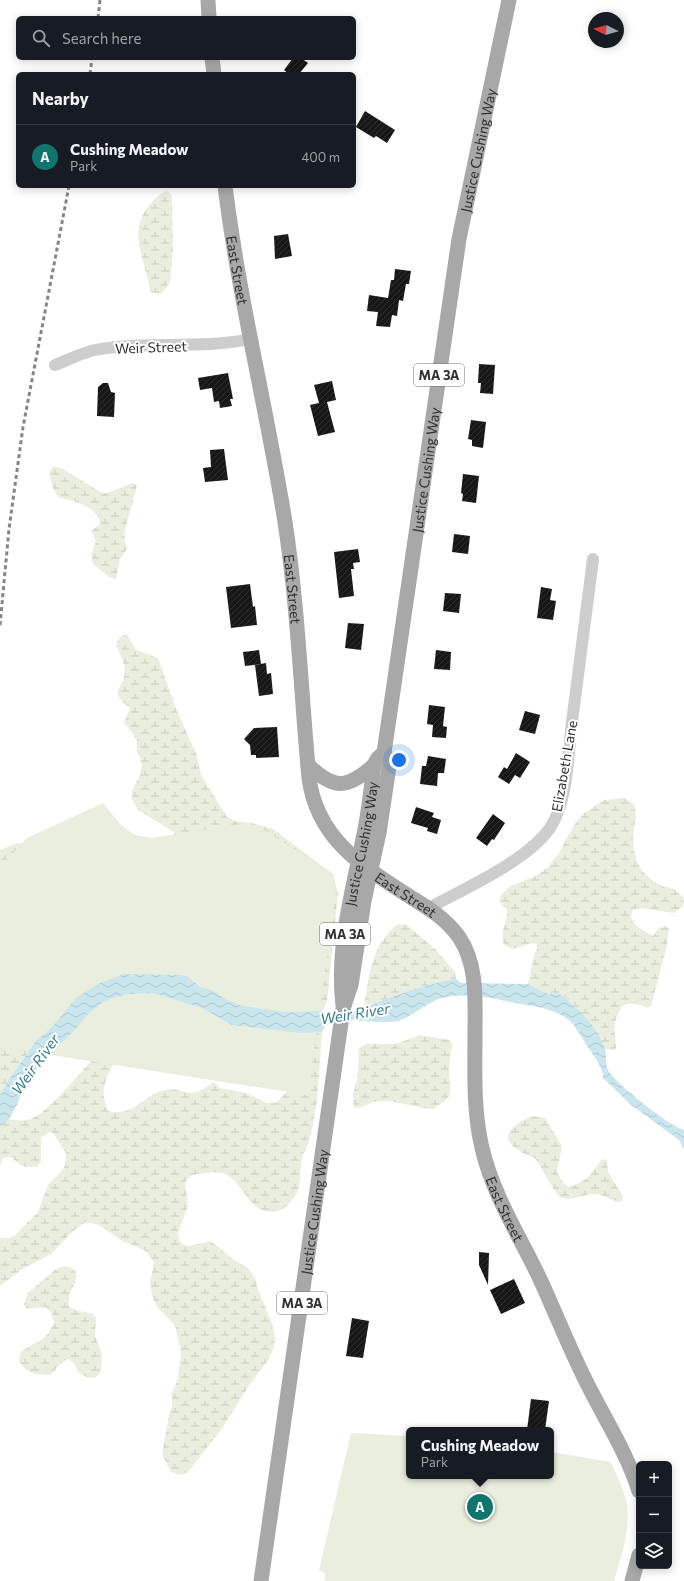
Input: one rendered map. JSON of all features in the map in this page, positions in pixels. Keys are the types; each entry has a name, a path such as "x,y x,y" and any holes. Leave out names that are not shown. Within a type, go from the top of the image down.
{"main road":[{"path":"208,0 209,16"},
{"name":"Justice Cushing Way","path":"343,1009 340,982 343,947 350,899 379,759 458,246 470,180 509,0"},
{"path":"212,60 214,72"},
{"name":"East Street","path":"224,188 237,271 267,420 285,525 294,600 312,797 321,820 340,845 358,861 429,908 449,925 459,938 471,962 475,991 476,1118 488,1169 508,1218 539,1278 590,1389 626,1459 636,1484"},
{"path":"308,765 325,779 344,784 356,780 379,759"},
{"name":"Justice Cushing Way","path":"261,1581 343,1009 351,985 364,901 379,833 389,767 388,759 379,759"},
{"path":"632,1581 636,1566"}],"street":[{"name":"Weir Street","path":"55,365 93,351 117,347 213,345 250,339"},
{"name":"Elizabeth Lane","path":"429,908 519,856 550,828 556,817 565,778 593,559"}],"green space":[{"path":"168,191 172,196 173,250 170,282 161,294 150,292 138,237 142,216 155,199"},
{"path":"53,466 63,469 102,493 107,493 133,483 137,486 124,534 127,549 120,559 116,579 109,577 92,563 92,553 96,541 91,531 100,524 99,518 84,505 58,497 53,488 49,473"},
{"path":"127,635 136,650 158,658 175,706 197,756 201,775 227,817 235,821 251,823 273,829 333,874 338,893 327,1002 323,1011 284,1012 36,1041 9,1079 0,1095 0,850 18,843 33,848 174,840 174,832 138,810 132,799 132,791 139,777 142,765 137,752 137,740 124,722 130,708 119,697 118,693 125,670 122,657 116,646 119,638"},
{"path":"624,798 634,804 636,817 633,835 634,850 637,862 642,871 653,881 664,887 674,889 684,898 683,906 674,913 640,908 633,910 631,915 632,919 637,926 653,936 659,928 666,926 669,929 667,945 651,1006 647,1008 637,1004 628,1004 622,1006 615,1023 616,1048 614,1050 605,1049 586,1018 567,999 559,993 548,994 528,984 534,955 537,950 537,944 529,944 517,948 505,945 502,938 507,909 499,900 501,895 510,886 536,876 548,867 559,853 574,825 583,814 604,800"},
{"path":"103,803 120,824 135,835 152,838 242,824 261,828 334,874 336,891 308,1095 0,1047 0,879 2,865 27,838"},
{"path":"398,924 407,925 437,951 455,972 456,979 444,981 398,995 364,1007 370,972 377,951 389,932"},
{"path":"308,1032 322,1032 318,1088 312,1131 308,1145 303,1154 299,1187 292,1200 286,1207 278,1211 265,1211 253,1204 234,1180 219,1172 192,1175 185,1182 188,1206 178,1232 179,1240 184,1245 189,1246 211,1241 234,1260 248,1268 256,1280 258,1290 272,1323 275,1337 274,1347 269,1359 248,1387 223,1427 188,1472 180,1475 171,1472 162,1454 172,1406 172,1393 178,1379 181,1351 175,1325 158,1308 153,1299 150,1283 154,1262 146,1251 122,1241 99,1225 85,1222 71,1233 51,1254 21,1270 0,1286 0,1238 10,1238 15,1235 38,1212 48,1185 65,1166 66,1153 53,1133 49,1132 41,1138 41,1161 37,1167 20,1165 10,1157 3,1158 0,1166 0,1126 8,1119 27,1120 43,1111 62,1094 94,1058 143,1056 112,1066 104,1088 104,1098 108,1111 117,1112 131,1109 154,1094 169,1089 176,1089 191,1093 197,1092 213,1082 220,1088 246,1093 267,1103 276,1103 289,1088 294,1079 301,1061"},
{"path":"420,1035 450,1040 452,1044 449,1068 450,1094 445,1101 433,1109 387,1101 376,1101 354,1108 353,1095 358,1075 359,1048 366,1044 396,1044"},
{"path":"533,1116 545,1118 562,1146 557,1172 564,1184 569,1187 581,1182 592,1173 602,1159 607,1160 608,1172 622,1195 623,1200 620,1202 594,1194 569,1199 560,1197 535,1159 513,1147 509,1141 508,1136 510,1131 519,1123"},
{"path":"64,1266 71,1268 76,1274 75,1282 69,1296 69,1306 75,1310 90,1313 96,1317 95,1336 102,1354 101,1372 95,1378 88,1377 80,1373 75,1365 68,1359 65,1360 50,1375 29,1372 19,1362 20,1353 44,1338 54,1322 51,1312 45,1307 27,1309 24,1304 28,1293 55,1270"},
{"path":"351,1433 406,1436 406,1479 554,1479 554,1452 611,1462 626,1500 628,1520 627,1530 614,1581 325,1581 325,1573 319,1570"}],"water":[{"name":"Weir River","path":"124,974 181,975 188,977 200,987 212,990 227,1000 243,1006 284,1012 323,1011 327,1015 347,1013 418,988 456,979 461,983 528,984 548,994 559,993 580,1011 592,1025 605,1049 608,1070 621,1085 655,1113 684,1130 684,1149 679,1140 630,1104 603,1078 603,1074 596,1059 569,1020 550,1010 483,997 466,996 439,999 406,1018 397,1021 359,1021 357,1019 326,1025 322,1032 300,1033 232,1025 202,1008 153,993 128,994 115,997 103,1002 89,1013 74,1031 34,1072 9,1119 0,1126 0,1095 9,1079 36,1041 52,1027 76,998 100,983"}],"building":[{"path":"292,60 304,60 308,63 301,72 286,72 284,70"},
{"path":"365,111 395,130 387,143 376,136 374,138 356,127"},
{"path":"288,234 292,256 275,259 274,236"},
{"path":"395,269 411,271 409,284 406,284 403,301 399,300 397,316 392,315 390,327 376,326 378,312 367,311 369,295 388,298 391,280 394,280"},
{"path":"479,364 495,365 493,394 480,393 481,383 478,383"},
{"path":"228,373 233,399 230,399 232,406 220,408 219,401 214,402 212,388 200,390 198,378"},
{"path":"332,381 336,400 327,402 335,432 318,436 310,405 319,403 314,385"},
{"path":"103,383 108,383 111,392 115,393 114,417 97,416 98,387"},
{"path":"471,420 486,422 483,448 472,446 472,440 468,439"},
{"path":"224,449 228,480 205,482 203,468 211,467 210,450"},
{"path":"463,474 479,476 476,503 462,501 463,494 461,493"},
{"path":"454,534 470,536 468,554 452,552"},
{"path":"358,549 360,562 353,563 354,569 351,569 354,596 339,598 334,552"},
{"path":"250,584 253,607 255,606 257,625 231,628 226,587"},
{"path":"541,587 552,589 550,600 556,601 553,620 537,618"},
{"path":"445,593 461,594 459,613 443,611"},
{"path":"348,623 364,624 361,650 345,648"},
{"path":"259,650 261,664 245,666 243,652"},
{"path":"436,650 451,652 450,670 434,669"},
{"path":"266,663 267,674 271,673 273,694 259,696 255,665"},
{"path":"429,705 445,707 443,726 447,727 446,738 432,737 433,725 427,724"},
{"path":"525,711 540,715 535,734 519,730"},
{"path":"277,727 279,757 256,758 256,755 251,755 250,745 244,739 254,728"},
{"path":"516,753 530,762 520,778 515,775 509,784 498,777 504,767 507,769"},
{"path":"428,756 446,759 444,773 438,773 437,786 420,784 422,766 426,766"},
{"path":"416,807 434,813 432,817 441,820 437,834 427,831 428,828 411,823"},
{"path":"493,814 505,823 494,840 492,839 487,846 476,838"},
{"path":"479,1252 489,1253 488,1285 479,1265"},
{"path":"514,1279 525,1303 501,1314 490,1290"},
{"path":"352,1318 369,1321 363,1358 346,1356"},
{"path":"531,1399 549,1401 545,1427 527,1427"}],"railway":[{"path":"98,16 100,0"},
{"path":"90,72 92,60"},
{"path":"0,625 9,529 23,427 69,188"}],"place":[{"name":"Cushing Meadow","path":"480,1507"}]}
